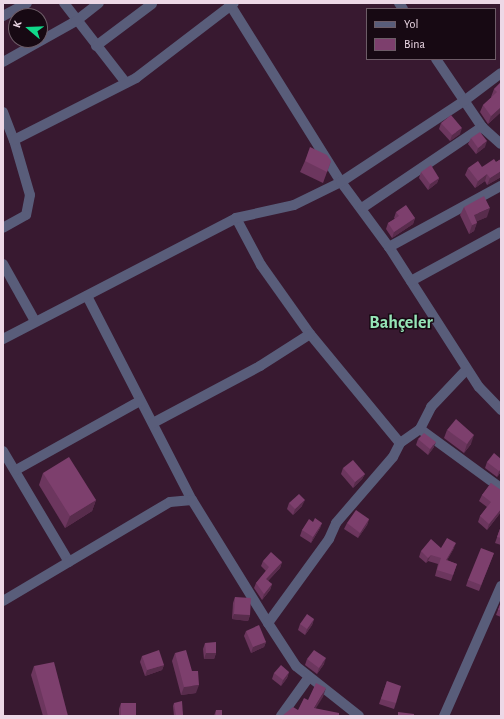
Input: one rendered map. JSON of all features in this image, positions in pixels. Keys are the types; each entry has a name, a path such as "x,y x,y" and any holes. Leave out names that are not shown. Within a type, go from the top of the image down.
{"street":[{"path":"3,16 27,3"},
{"path":"64,3 76,21 126,83"},
{"path":"3,62 76,21 98,3"},
{"path":"96,46 152,4"},
{"path":"14,140 126,83 231,4 341,182 362,208 389,247 479,387 501,410"},
{"path":"437,60 482,127 501,144"},
{"path":"3,339 236,218 294,205 341,182 464,101 501,73"},
{"path":"3,112 14,140 30,195 26,215 3,228"},
{"path":"362,208 482,127"},
{"path":"389,247 501,186"},
{"path":"236,218 261,265 310,334 400,443"},
{"path":"411,281 501,232"},
{"path":"3,264 35,322"},
{"path":"87,296 192,500 268,623 296,666 359,716"},
{"path":"153,423 260,366 310,334"},
{"path":"268,623 329,539 336,523 393,457 400,443 420,429 431,407 467,369"},
{"path":"16,470 140,401"},
{"path":"420,429 501,488"},
{"path":"3,451 16,470 69,562"},
{"path":"3,601 170,502 192,500"},
{"path":"444,716 501,586"},
{"path":"281,716 309,677"}],"building":[{"path":"501,82 501,107 491,116 483,105 497,92 494,89"},
{"path":"451,115 462,128 452,135 441,123"},
{"path":"480,132 487,141 478,148 471,138"},
{"path":"310,147 327,155 331,161 327,172 305,161"},
{"path":"494,159 496,162 501,159 501,171 490,178 487,174 478,181 468,168 478,161 482,167"},
{"path":"431,165 439,178 430,184 421,172"},
{"path":"484,196 490,208 474,215 477,223 472,225 464,207"},
{"path":"406,205 415,218 394,232 388,223 399,216 396,212"},
{"path":"456,419 474,435 467,444 447,430"},
{"path":"424,433 436,442 430,449 418,439"},
{"path":"494,453 501,459 501,469 499,471 487,462"},
{"path":"69,457 96,500 70,516 43,473"},
{"path":"353,460 365,474 355,482 343,468"},
{"path":"491,483 501,490 501,509 489,524 480,516 491,502 482,495"},
{"path":"299,494 305,500 295,509 289,503"},
{"path":"356,510 369,519 360,533 347,523"},
{"path":"315,518 322,523 313,537 302,530 309,519 313,522"},
{"path":"501,526 501,538 497,537"},
{"path":"447,538 456,543 446,560 457,564 453,575 437,570 441,558 431,555 428,558 421,551 431,539 441,548"},
{"path":"481,548 494,553 481,585 468,580"},
{"path":"271,552 282,562 266,579 272,584 264,594 256,583 269,567 263,561"},
{"path":"235,597 251,598 250,615 234,614"},
{"path":"501,602 501,610 498,610"},
{"path":"307,614 314,619 307,629 300,624"},
{"path":"259,625 266,642 253,647 246,631"},
{"path":"216,642 216,653 206,653 205,643"},
{"path":"159,650 164,665 147,670 142,656"},
{"path":"186,650 192,671 198,671 199,685 184,687 175,653"},
{"path":"314,650 326,658 319,668 307,659"},
{"path":"54,662 68,716 48,716 34,666"},
{"path":"281,665 289,672 283,680 274,673"},
{"path":"387,681 401,686 396,703 381,699"},
{"path":"316,683 326,688 314,708 339,713 339,716 282,716 293,707 298,710 304,698 308,700"},
{"path":"182,701 183,715 176,716 174,703"},
{"path":"121,703 136,703 136,716 121,716"},
{"path":"216,710 222,710 222,716 216,716"},
{"path":"398,712 414,714 414,716 398,716"}],"district":[{"name":"Bahçeler","path":"401,323"}]}
